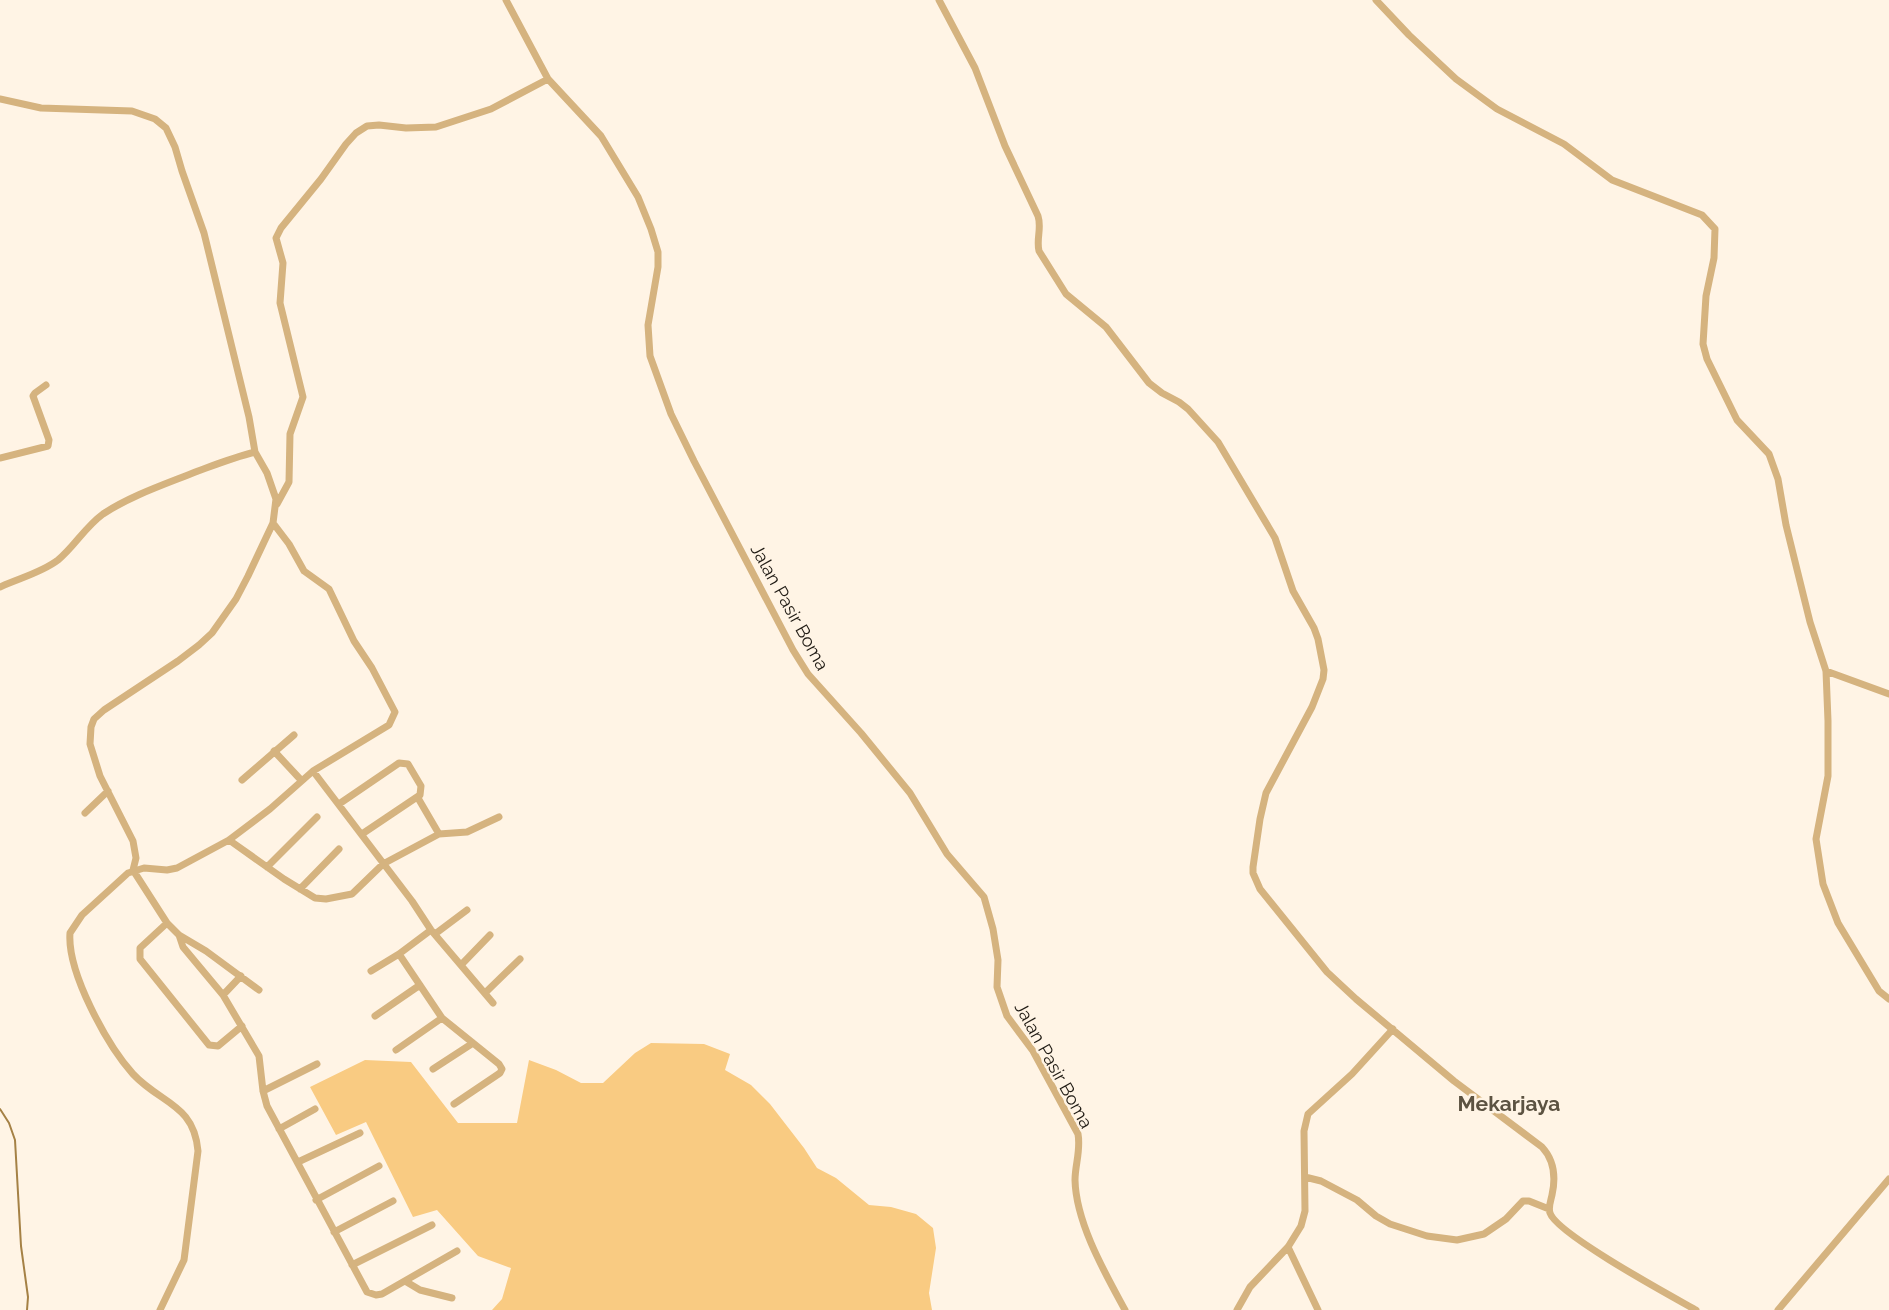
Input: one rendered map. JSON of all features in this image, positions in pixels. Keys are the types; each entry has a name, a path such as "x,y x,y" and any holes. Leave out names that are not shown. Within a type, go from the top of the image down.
{"street":[{"name":"Jalan Pasir Boma","path":"506,0 548,79 601,136 638,197 658,252 658,267 648,325 650,356 671,414 694,462 793,650 808,674 861,733 910,793 947,854 984,897 993,929 998,960 997,987 1007,1016 1033,1051 1078,1134 1080,1147 1075,1180 1081,1215 1095,1251 1125,1310"},
{"path":"939,0 975,68 1005,146 1038,216 1041,225 1039,251 1066,294 1111,332 1149,383 1188,409 1211,433 1275,538 1293,591 1318,639 1324,670 1320,689 1266,794 1260,819 1253,873 1266,898 1327,972 1356,999 1454,1081 1542,1147 1550,1158 1554,1178 1549,1209 1556,1220 1583,1242 1622,1268 1696,1310"},
{"path":"1376,0 1456,79 1491,105 1564,144 1612,180 1695,212 1712,224 1716,235 1714,258 1702,331 1707,359 1737,420 1769,454 1781,489 1786,525 1810,622 1826,671 1828,776 1816,839 1823,884 1838,923 1879,991 1889,999"},
{"path":"259,990 206,951 179,935 167,923 133,870 136,858 133,841 100,776 91,750 91,727 94,719 104,710 178,661 206,639 221,621 243,587 273,523 277,504 289,483 290,434 303,397 279,303 283,263 276,237 280,228 321,179 346,144 356,133 367,126 379,124 406,129 436,127 491,109 548,79"},
{"path":"0,99 41,108 132,111 156,119 166,129 176,147 207,244 226,331 249,417 255,452 267,473 277,504"},
{"path":"0,458 48,446 49,440 33,396 46,385"},
{"path":"0,587 36,572 59,558 84,530 102,515 124,502 152,488 231,458 255,452"},
{"path":"160,1310 184,1260 198,1151 197,1137 194,1127 181,1111 142,1082 114,1049 85,995 72,955 70,933 82,915 133,870 148,867 167,870 177,868 229,840 270,809 313,771 389,725 395,712 372,668 354,641 329,589 304,571 289,544 273,523"},
{"path":"1826,671 1889,694"},
{"path":"242,780 294,735"},
{"path":"274,750 301,780"},
{"path":"339,804 399,763 408,764 422,792 418,798 362,834"},
{"path":"313,771 433,932 493,1003"},
{"path":"85,813 108,791"},
{"path":"418,798 439,834"},
{"path":"267,867 318,817"},
{"path":"229,840 300,889 320,899 349,896 383,864 439,834 468,832 499,817"},
{"path":"300,889 339,849"},
{"path":"371,971 467,910"},
{"path":"167,923 140,948 140,959 209,1046 218,1046 242,1026"},
{"path":"179,935 183,946 223,995 259,1056 267,1106 367,1292 382,1294 457,1251"},
{"path":"462,964 490,935"},
{"path":"399,954 442,1018 502,1066 501,1072 454,1104"},
{"path":"485,993 520,959"},
{"path":"223,995 241,976"},
{"path":"375,1016 420,985"},
{"path":"396,1050 442,1018"},
{"path":"1238,1310 1250,1287 1288,1247 1301,1226 1305,1177 1304,1131 1308,1114 1352,1074 1393,1029"},
{"path":"433,1069 473,1043"},
{"path":"263,1091 316,1064"},
{"path":"279,1129 315,1109"},
{"path":"298,1162 360,1133"},
{"path":"316,1200 379,1166"},
{"path":"1305,1177 1322,1181 1357,1200 1390,1224 1427,1236 1457,1240 1484,1234 1506,1219 1523,1201 1549,1209"},
{"path":"1778,1310 1889,1179"},
{"path":"334,1232 393,1201"},
{"path":"352,1265 432,1224"},
{"path":"1288,1247 1318,1310"},
{"path":"405,1281 420,1290 452,1298"}],"shaded area":[{"path":"651,1043 704,1044 730,1054 725,1070 751,1085 770,1104 817,1168 836,1178 869,1205 891,1207 916,1214 933,1228 936,1248 929,1293 932,1310 492,1310 502,1299 511,1268 478,1256 437,1210 413,1217 366,1122 336,1135 310,1087 365,1060 411,1062 458,1123 517,1123 529,1060 581,1083 603,1083 635,1053"}],"waterway":[{"path":"0,1109 9,1123 15,1140 21,1246 28,1297 27,1310"}],"district":[{"name":"Mekarjaya","path":"1509,1103"}]}
